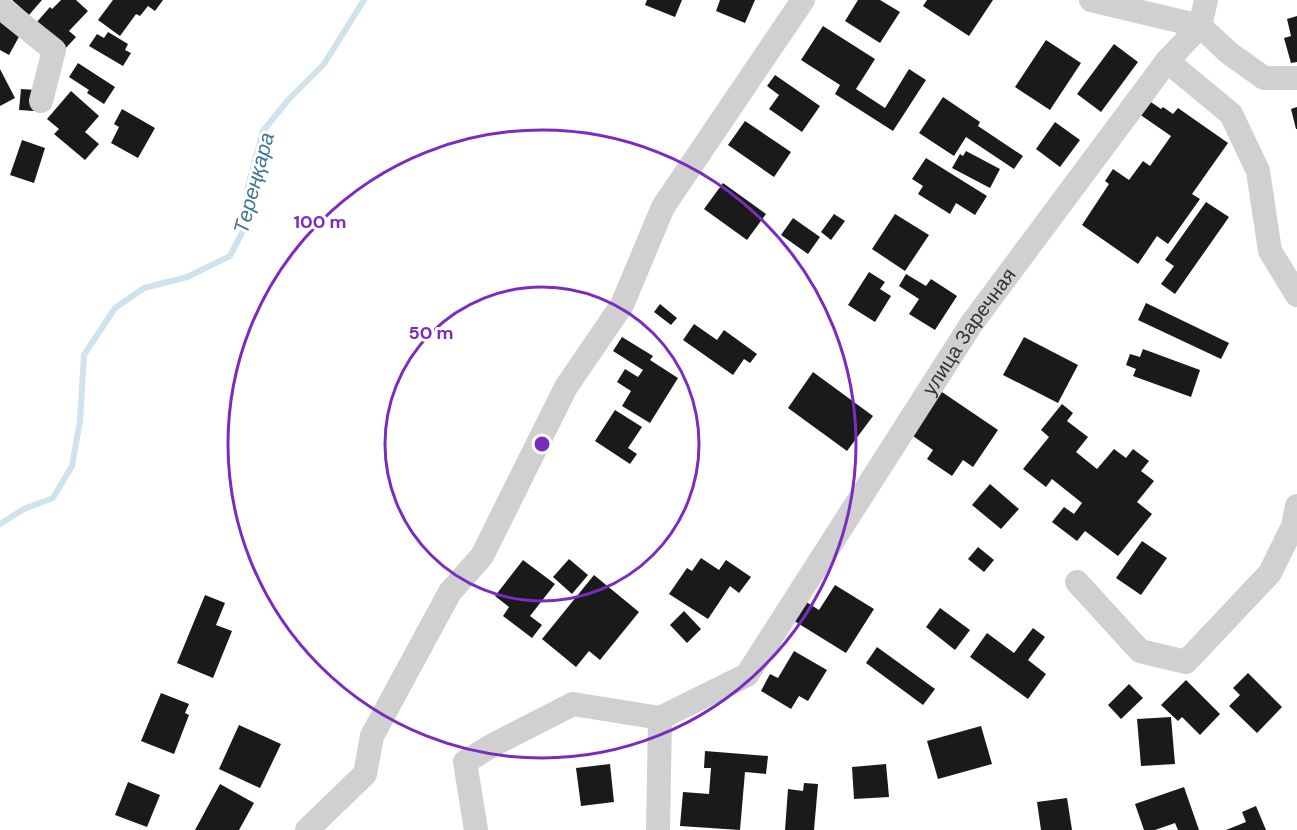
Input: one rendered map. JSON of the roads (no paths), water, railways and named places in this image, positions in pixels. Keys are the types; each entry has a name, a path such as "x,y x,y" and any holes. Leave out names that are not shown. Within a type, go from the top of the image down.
{"street":[{"path":"307,830 365,774 372,736 450,592 482,556 566,387 622,305 663,207 803,0"},
{"path":"1091,0 1200,26 1229,53 1264,78 1297,78"},
{"path":"1200,26 1206,0"},
{"path":"0,7 54,50 41,101"},
{"name":"улица Заречная","path":"660,718 747,675 972,322 1167,61 1200,26"},
{"path":"1167,61 1231,114 1258,171 1270,251 1297,295"},
{"path":"1077,582 1140,651 1186,662 1270,573 1293,526 1297,506"},
{"path":"476,830 465,762 573,704 660,718 658,830"}],"waterway":[{"name":"Тереңқара","path":"0,524 24,509 53,498 72,466 80,421 84,355 115,308 144,288 187,277 230,256 245,227 248,186 263,131 289,99 324,64 364,0"}]}
